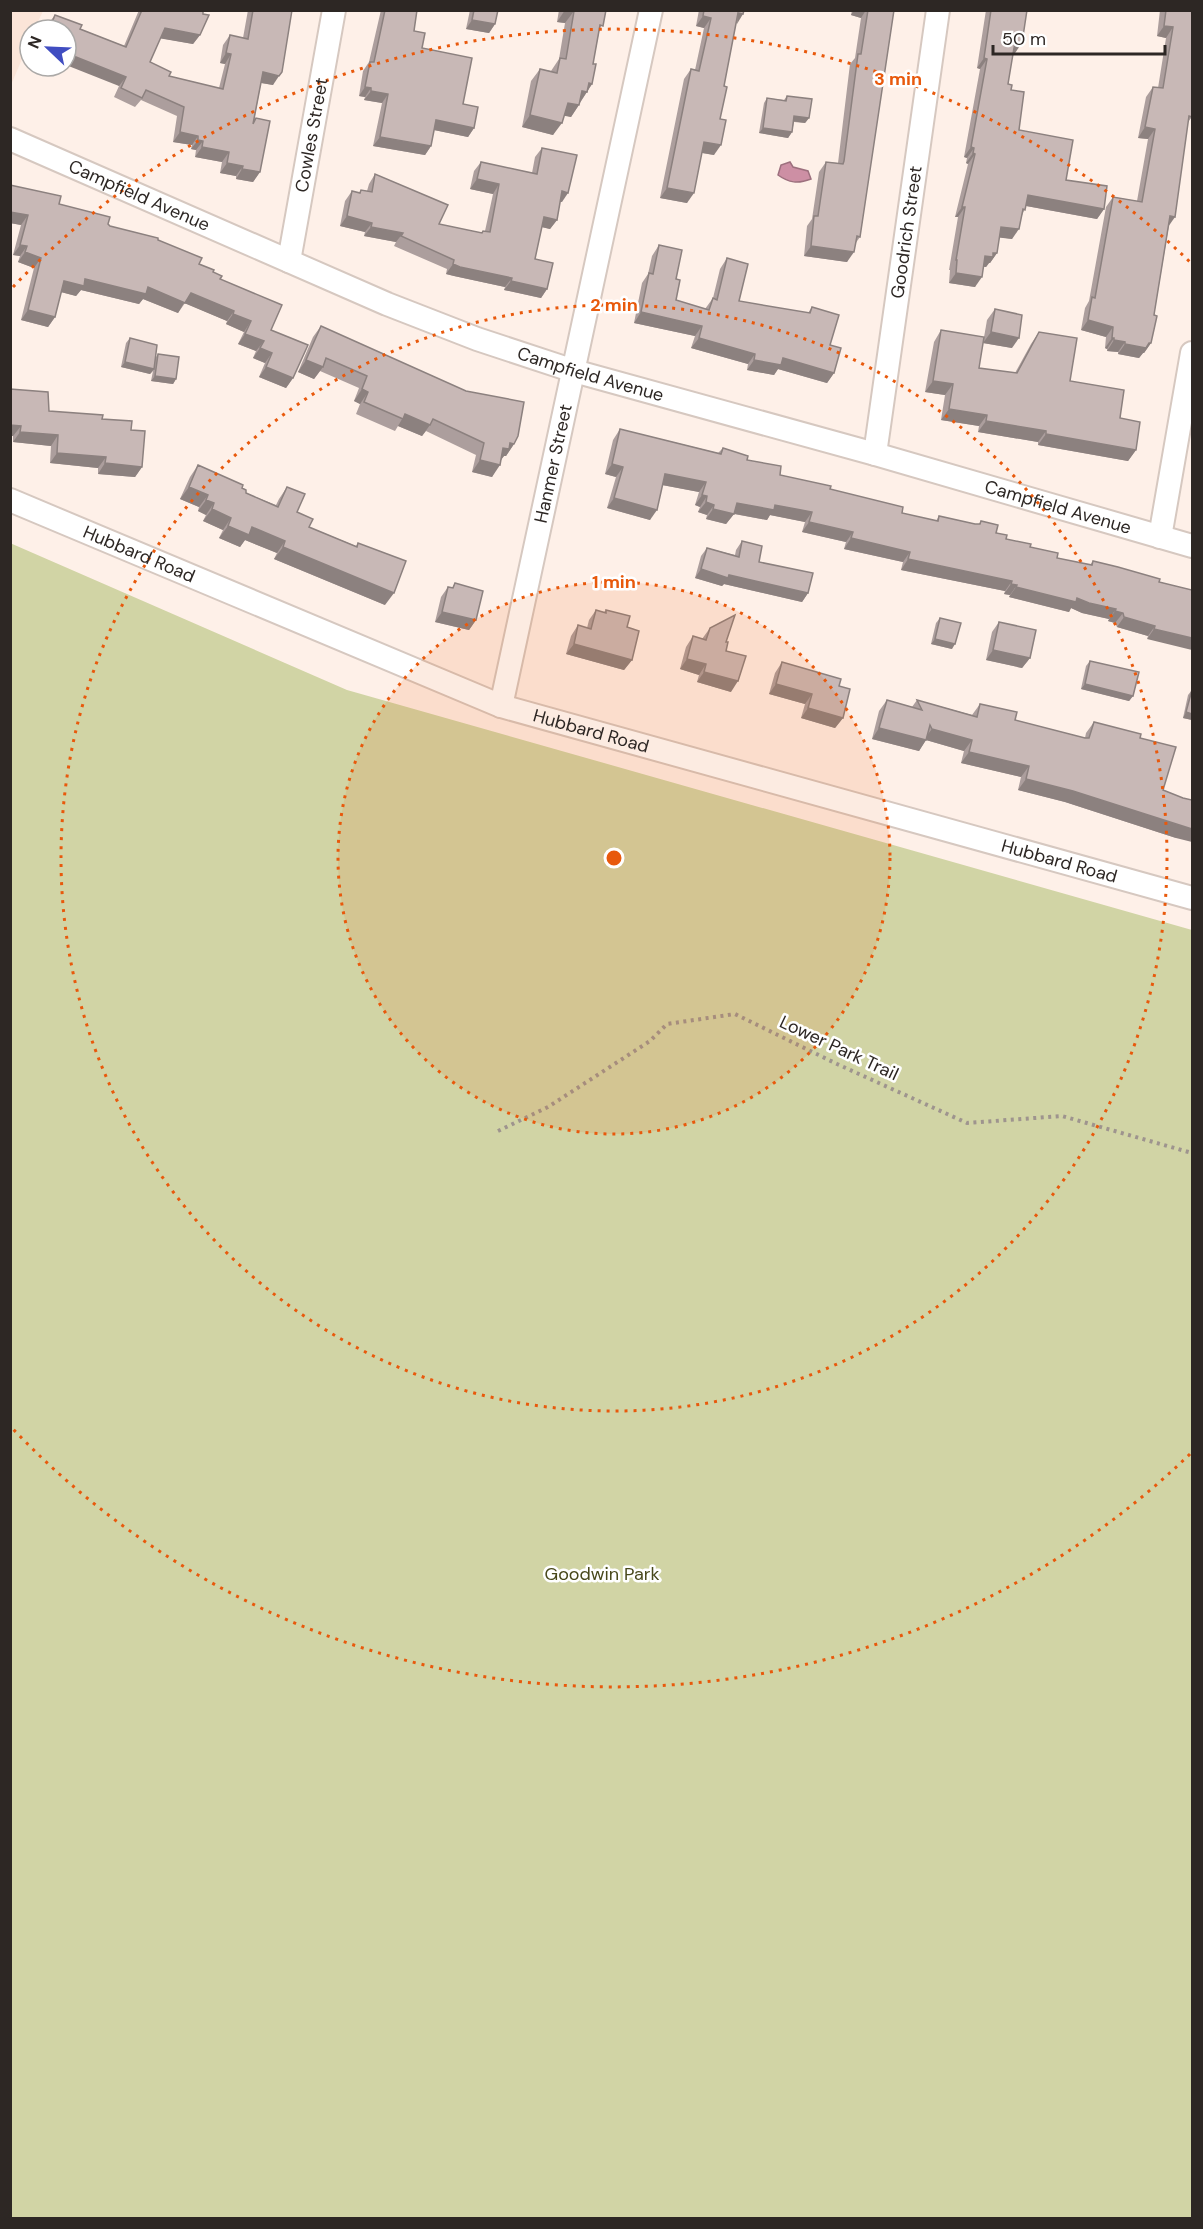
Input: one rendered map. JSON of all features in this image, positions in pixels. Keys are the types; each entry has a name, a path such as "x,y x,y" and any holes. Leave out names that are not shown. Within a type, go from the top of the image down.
{"street":[{"name":"Cowles Street","path":"289,261 334,10"},
{"name":"Hanmer Street","path":"501,706 651,10"},
{"name":"Goodrich Street","path":"875,454 938,10"},
{"name":"Campfield Avenue","path":"10,139 397,308 477,339 574,371 875,454 1192,546"},
{"path":"1160,537 1192,353"},
{"name":"Hubbard Road","path":"10,500 501,706 1192,898"}],"path":[{"name":"Lower Park Trail","path":"498,1131 548,1107 650,1041 667,1024 735,1014 837,1064 968,1123 1062,1116 1192,1153"}],"shaded area":[{"path":"11,10 43,11 40,18 18,18 18,68 11,85"},
{"path":"790,162 793,167 808,171 811,179 794,182 778,175 781,165"}],"green space":[{"name":"Goodwin Park","path":"10,543 347,690 1192,930 1192,2218 11,2218"}],"building":[{"path":"142,10 203,10 203,14 209,15 200,35 165,28 150,62 171,72 169,76 223,89 231,54 226,53 230,35 248,39 253,10 292,10 282,72 279,76 263,72 253,124 256,118 270,121 260,172 242,169 243,166 227,163 229,152 202,147 203,141 198,140 198,136 180,132 184,107 146,90 142,98 121,88 126,77 78,58 78,24 82,25 80,29 126,47"},
{"path":"385,10 417,10 414,31 425,33 422,48 472,58 463,104 478,107 474,128 436,120 431,146 380,137 388,94 371,91 371,88 365,87 370,62 374,62"},
{"path":"474,10 498,10 495,24 472,20"},
{"path":"570,10 606,10 603,26 600,25 592,84 589,83 587,92 582,91 579,105 568,103 562,123 530,115 540,69 557,73 560,58 566,59 574,11"},
{"path":"704,10 744,10 743,14 738,13 724,86 727,87 720,119 726,120 721,145 704,142 694,193 667,188 691,69 699,71 711,18 703,16"},
{"path":"868,10 894,10 860,237 857,236 854,252 811,246 814,216 818,216 826,162 843,164 844,161 858,54 861,54"},
{"path":"991,10 1027,10 1022,43 1015,42 1008,84 1012,85 1011,90 1024,92 1019,130 1073,140 1066,180 1107,186 1104,209 1028,195 1019,229 1001,227 997,253 993,253 993,257 985,256 982,277 956,273 956,260 965,207 962,207 975,154 973,153 974,148 971,147 987,59 984,58"},
{"path":"1166,10 1192,10 1192,117 1189,116 1175,217 1170,216 1154,315 1157,316 1151,343 1146,348 1114,340 1112,338 1113,327 1088,320 1092,297 1095,298 1113,197 1142,202 1155,129 1145,127 1153,87 1163,88 1173,27 1164,26"},
{"path":"787,96 812,99 809,118 794,116 792,132 763,128 767,98 786,101"},
{"path":"542,148 577,155 568,193 562,191 557,220 544,217 535,259 553,263 547,289 511,281 512,278 460,267 453,264 454,260 401,236 403,233 371,227 372,223 347,216 352,191 372,192 375,174 448,205 439,224 482,233 483,231 490,232 499,184 477,179 481,162 537,174"},
{"path":"10,185 61,196 59,204 110,217 108,224 110,226 158,238 158,240 202,258 199,264 214,270 213,272 222,276 220,279 282,305 271,330 308,345 293,378 266,367 272,353 260,348 264,341 245,334 251,321 233,314 234,311 191,293 185,303 148,287 146,294 85,279 84,286 64,281 55,317 28,310 41,258 25,252 27,246 20,245 28,215 10,212"},
{"path":"659,245 682,250 676,279 680,280 676,300 709,310 713,298 717,300 727,258 748,264 739,301 810,313 812,307 839,315 830,345 841,348 834,373 783,358 781,365 754,360 755,354 699,338 702,326 641,312 649,273 653,274"},
{"path":"995,309 1022,315 1019,338 991,332"},
{"path":"321,326 466,391 524,402 518,436 514,444 510,443 509,449 503,448 500,465 480,460 484,443 433,419 430,425 405,414 403,419 364,402 368,392 362,389 367,376 326,358 323,367 306,360"},
{"path":"941,330 984,337 979,368 1017,373 1039,332 1077,338 1070,381 1124,390 1120,418 1140,422 1136,450 986,421 987,415 949,409 953,384 933,381"},
{"path":"130,338 157,345 154,369 125,362"},
{"path":"158,354 179,357 176,379 155,376"},
{"path":"10,389 48,392 49,411 103,415 102,419 132,421 131,430 145,431 142,467 105,463 106,457 57,453 58,435 20,432 21,426 10,425"},
{"path":"620,429 721,454 723,448 748,456 747,460 781,466 780,475 831,486 830,489 903,507 902,513 938,521 939,516 975,524 980,524 981,521 998,525 996,533 1007,535 1006,539 1058,553 1057,558 1092,565 1093,561 1192,590 1192,638 1154,629 1155,626 1124,617 1123,613 1115,611 1116,609 1077,598 1076,602 1016,587 1017,585 1011,584 1012,581 908,559 910,552 851,538 853,532 809,522 812,512 775,505 774,510 737,503 734,514 713,509 714,505 706,502 707,496 702,495 706,482 665,474 657,510 614,498 623,467 612,464"},
{"path":"198,465 243,485 242,488 246,490 246,493 278,507 287,487 305,494 297,512 313,519 309,527 357,547 358,543 406,561 394,593 283,547 285,541 252,527 249,535 228,526 231,518 212,509 214,503 206,500 208,495 189,487"},
{"path":"742,541 762,546 759,562 813,573 808,593 729,575 728,578 701,569 707,548 739,557"},
{"path":"455,583 483,591 476,620 442,612 448,587 453,588"},
{"path":"596,610 630,616 627,627 639,631 632,660 574,644 578,625 591,629"},
{"path":"735,615 726,642 728,642 726,651 746,656 738,681 704,672 706,664 687,659 693,636 706,640 710,628"},
{"path":"940,618 961,623 955,644 935,639"},
{"path":"999,622 1036,630 1030,658 993,650"},
{"path":"1090,661 1139,672 1133,696 1085,684"},
{"path":"782,662 841,679 839,686 850,689 843,718 808,708 812,694 776,684"},
{"path":"1192,690 1192,714 1186,712"},
{"path":"887,700 922,710 917,700 977,717 980,704 1017,712 1015,720 1085,738 1089,738 1094,722 1141,734 1140,738 1176,747 1163,790 1192,800 1192,829 1073,791 1026,779 1029,766 969,752 972,740 932,729 930,725 926,740 879,728"}]}
